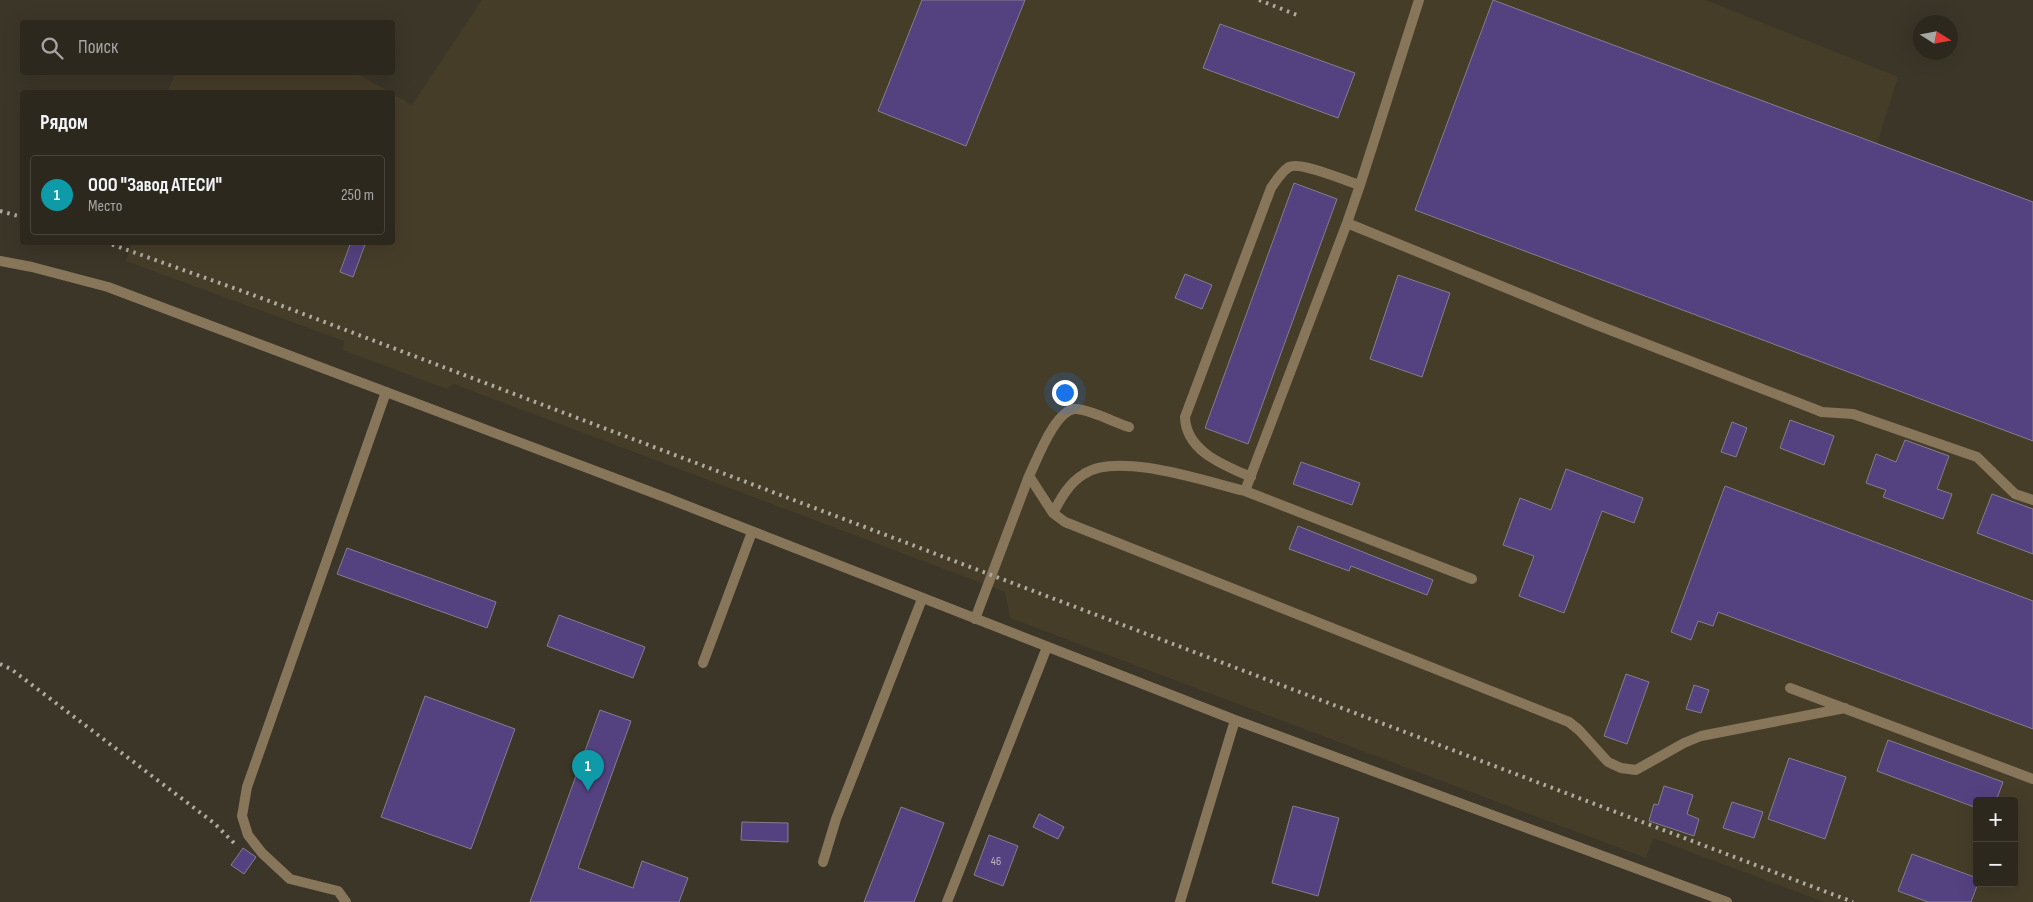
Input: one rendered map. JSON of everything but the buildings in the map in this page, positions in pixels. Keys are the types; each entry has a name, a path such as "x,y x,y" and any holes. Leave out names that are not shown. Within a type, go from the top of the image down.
{"street":[{"path":"1245,491 1347,223 1419,0"},
{"path":"1250,478 1203,454 1186,431 1185,417 1188,407 1271,188 1279,176 1290,166 1302,166 1360,185"},
{"path":"1347,223 1592,323 1822,412 1853,414 1977,457 2015,494 2033,500"},
{"path":"0,261 32,267 108,288 752,532 1236,720 1727,902"},
{"path":"346,902 338,891 290,879 262,852 248,835 242,816 247,787 386,392"},
{"path":"974,619 1029,476 1052,429 1067,411 1077,409 1130,428"},
{"path":"1053,513 1067,489 1084,473 1110,465 1150,467 1245,491 1472,579"},
{"path":"1029,476 1053,513 1065,522 1569,722 1579,730 1608,762 1622,768 1636,770 1684,743 1701,736 1844,708"},
{"path":"703,663 752,532"},
{"path":"823,862 836,820 922,599"},
{"path":"947,902 1048,647"},
{"path":"1790,688 2033,779"},
{"path":"1180,902 1236,720"}],"shaded area":[{"path":"482,0 1706,0 1898,77 1877,144 2033,202 2033,902 1824,902 1653,838 1646,858 1010,618 1005,592 454,384 447,389 343,350 344,341 126,261 131,245 395,245 395,95 412,105"},
{"path":"175,75 360,75 386,90 168,90"}],"railway":[{"path":"1259,0 1297,15"},
{"path":"0,211 20,216"},
{"path":"113,245 256,296 1853,902"},
{"path":"0,664 11,669 214,823 236,845"}],"place":[{"name":"ООО \"Завод АТЕСИ\"","path":"588,791"}]}
